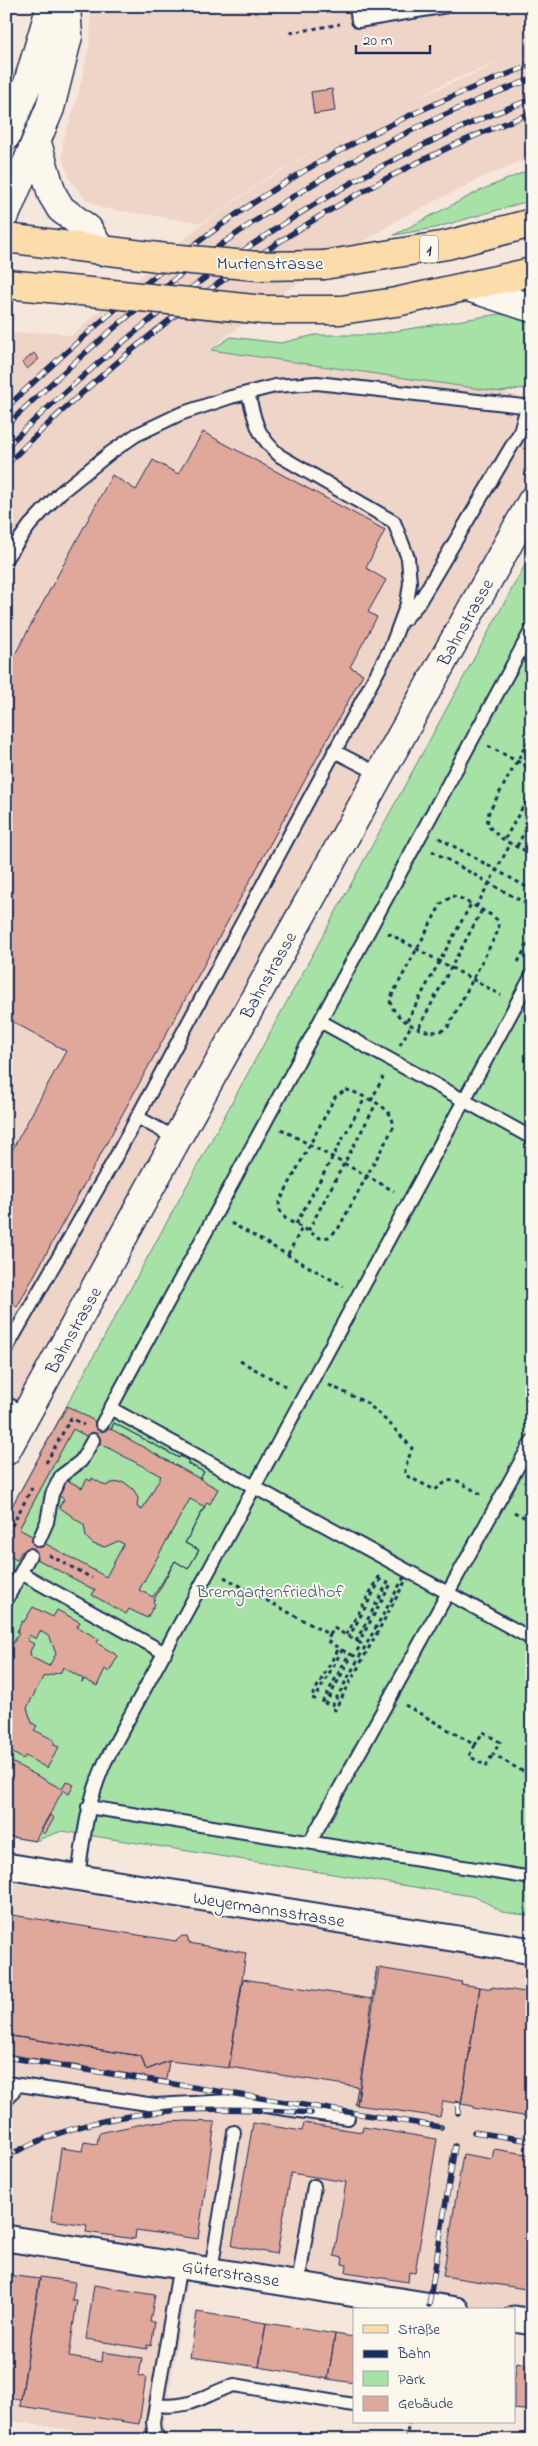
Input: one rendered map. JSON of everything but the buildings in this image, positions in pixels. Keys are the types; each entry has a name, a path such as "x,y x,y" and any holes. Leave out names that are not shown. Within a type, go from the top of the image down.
{"main road":[{"name":"Murtenstrasse","path":"6,238 101,251 258,266 324,265 447,245 532,223"},
{"path":"6,284 264,310 341,310 396,302 532,272"}],"street":[{"path":"6,136 28,83 51,6"},
{"path":"6,213 37,143 50,108 68,36 66,6"},
{"path":"37,143 52,194 62,209 88,229 101,251"},
{"path":"468,287 532,308"},
{"name":"Bahnstrasse","path":"6,1451 16,1409 177,1139 378,774 532,500"},
{"name":"Weyermannsstrasse","path":"6,1866 532,1951"},
{"name":"Güterstrasse","path":"6,2238 444,2308"},
{"path":"516,2319 532,2322"}],"lane":[{"path":"356,6 358,21 447,6"},
{"path":"6,558 30,524 60,493 136,434 180,414 248,393 276,386 317,383 529,407 520,432 418,604 400,625"},
{"path":"6,1349 137,1117 391,647 407,604 410,583 408,558 400,532 394,522 280,456 264,442 256,428 248,393"},
{"path":"102,1424 532,630"},
{"path":"334,751 378,774"},
{"path":"78,1878 88,1807 105,1762 532,975"},
{"path":"320,1021 532,1138"},
{"path":"137,1117 177,1139"},
{"path":"110,1408 532,1639"},
{"path":"41,1546 48,1522 52,1494 61,1476 81,1461 93,1440"},
{"path":"310,1842 532,1440"},
{"path":"6,1600 30,1555"},
{"path":"21,1573 165,1653"},
{"path":"88,1807 532,1878"},
{"path":"6,2100 12,2084 155,2105 230,2101 348,2118"},
{"path":"211,2270 234,2132"},
{"path":"298,2284 314,2186"},
{"path":"160,2440 154,2429 156,2405 180,2265"},
{"path":"156,2405 172,2407 191,2405 216,2391 234,2385 353,2404"}],"path":[{"path":"6,23 11,6"},
{"path":"290,33 358,21"},
{"path":"532,734 489,812 488,825 494,834 532,852"},
{"path":"473,737 532,769"},
{"path":"505,839 532,790"},
{"path":"517,846 532,818"},
{"path":"423,829 532,890"},
{"path":"416,842 532,907"},
{"path":"476,907 511,843"},
{"path":"452,896 471,904 497,920 500,929 445,1030 429,1033 392,1010 390,999 441,904 452,896"},
{"path":"407,1021 471,904"},
{"path":"419,1027 482,910"},
{"path":"372,925 516,1004"},
{"path":"352,1091 365,1098 392,1115 393,1128 334,1234 320,1238 286,1219 280,1211 279,1203 309,1144 340,1092 352,1091"},
{"path":"296,1225 365,1098"},
{"path":"308,1231 376,1104"},
{"path":"266,1120 409,1200"},
{"path":"215,1214 341,1283 350,1295 356,1298"},
{"path":"288,1254 302,1228"},
{"path":"240,1361 303,1396"},
{"path":"314,1375 333,1388 367,1403 412,1448 405,1469 405,1475 434,1490 447,1481 456,1480 497,1503"},
{"path":"41,1546 92,1578"},
{"path":"348,1636 384,1566"},
{"path":"209,1569 330,1635"},
{"path":"357,1642 396,1572"},
{"path":"348,1636 382,1576"},
{"path":"404,1577 407,1578 335,1710 331,1708 404,1577"},
{"path":"334,1628 361,1644 354,1656 327,1641 330,1635 334,1628"},
{"path":"341,1649 315,1699 312,1698 341,1649"},
{"path":"350,1654 325,1705 322,1703 350,1654"},
{"path":"391,1697 475,1745"},
{"path":"483,1732 500,1742 493,1754 486,1766 469,1756 483,1732"},
{"path":"493,1754 532,1776"},
{"path":"406,2440 409,2424"}],"shaded area":[{"path":"91,6 532,6 532,157 487,175 401,218 286,291 209,350 501,392 532,399 532,501 6,1451 6,336 15,333 56,332 71,336 198,227 264,181 315,151 404,104 314,151 264,180 202,223 102,208 87,200 70,180 62,157 63,141 78,96 90,42","holes":["510,58 404,104 448,82"]},
{"path":"6,1882 532,1965 532,2335 516,2332 516,2308 372,2308 188,2277 164,2424 166,2430 170,2433 168,2440 134,2440 6,2420"}],"green space":[{"path":"532,169 532,200 435,228 394,235 481,190"},
{"path":"499,314 532,321 532,384 524,388 501,392 211,350 231,337 281,343 315,335 372,335"},
{"name":"Bremgartenfriedhof","path":"532,552 532,1916 502,1912 477,1897 62,1831 35,1841 6,1836 6,1517"}],"railway":[{"path":"6,408 73,346 142,287 228,220 269,193 311,167 397,121 486,82 532,65"},
{"path":"6,426 125,319 187,270 251,224 317,182 386,143 457,109 532,79"},
{"path":"6,447 125,341 187,291 251,245 317,203 386,164 458,129 532,99"},
{"path":"6,465 122,358 185,308 251,261 318,217 388,178 459,143 532,113"},
{"path":"6,2057 441,2127"},
{"path":"458,2103 458,2113"},
{"path":"6,2157 42,2140 78,2127 116,2118 155,2112 233,2109 311,2113"},
{"path":"474,2132 532,2141"},
{"path":"429,2305 455,2146"}]}
